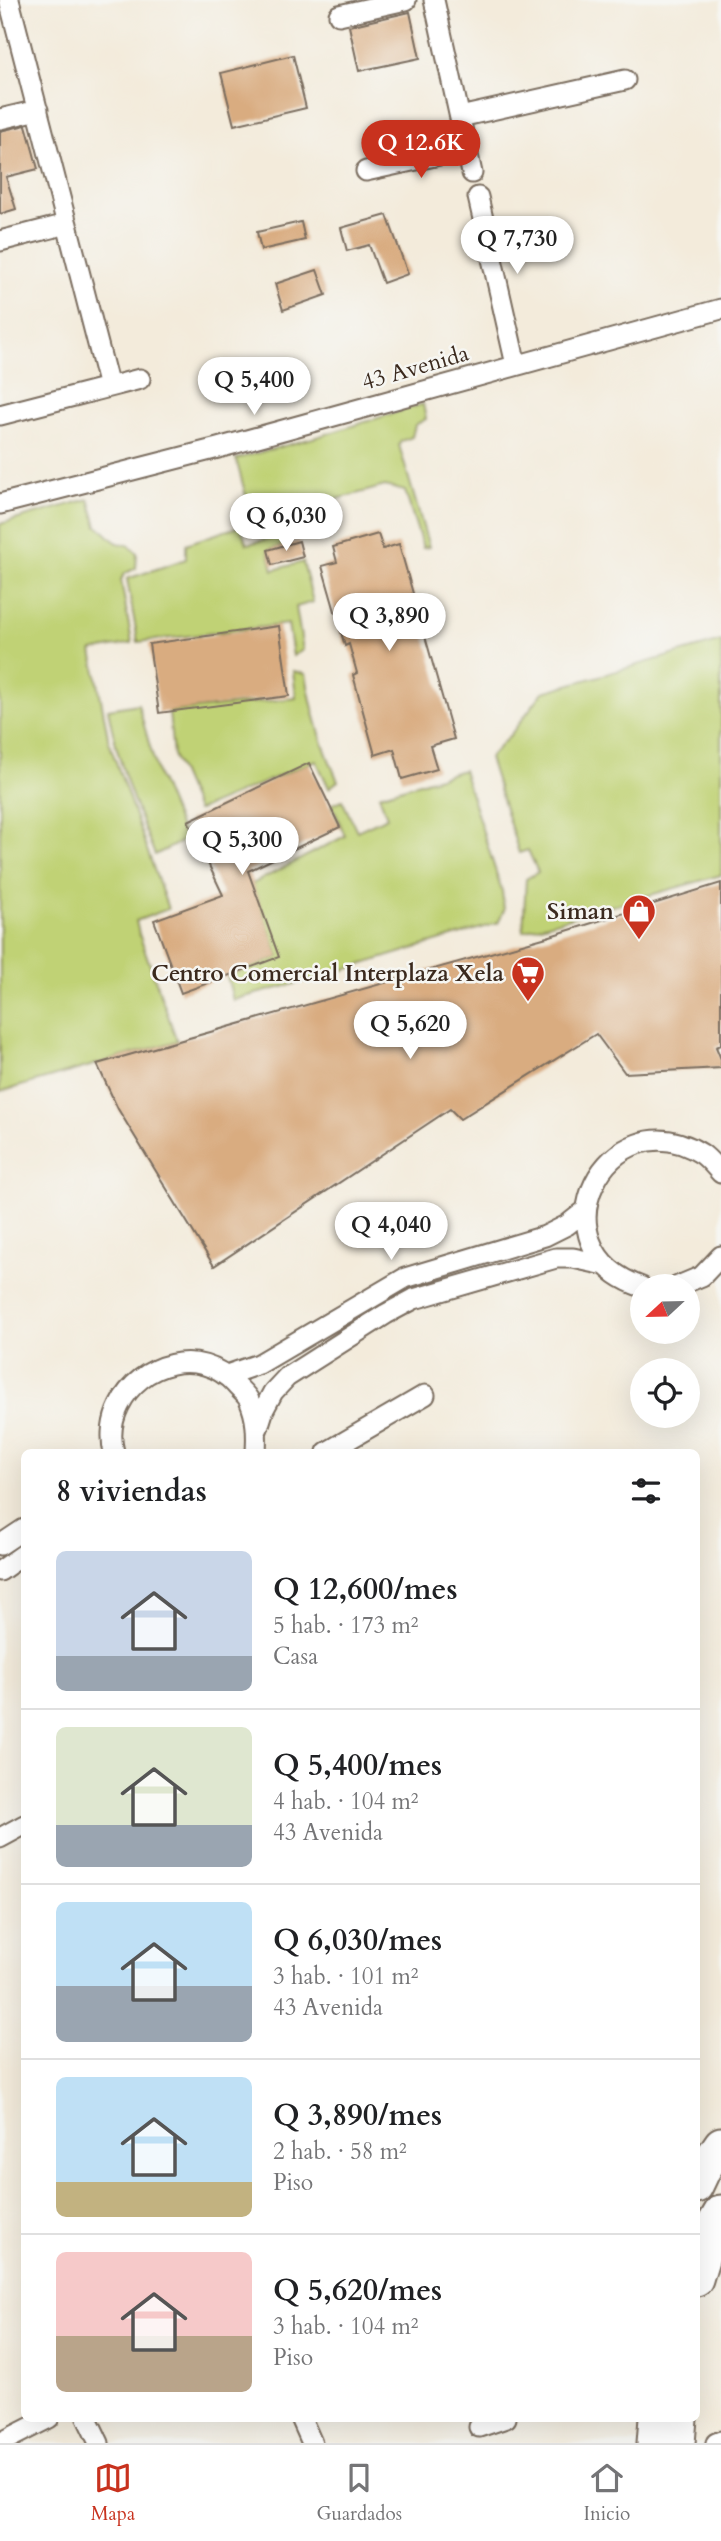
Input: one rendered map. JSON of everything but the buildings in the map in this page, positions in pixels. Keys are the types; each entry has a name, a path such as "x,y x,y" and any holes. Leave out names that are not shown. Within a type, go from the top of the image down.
{"highway":[{"path":"700,2266 711,2229 721,2212"},
{"path":"654,2443 656,2422"},
{"path":"678,2443 680,2422"}],"street":[{"path":"9,0 109,387"},
{"path":"339,15 407,0"},
{"path":"434,0 472,173"},
{"path":"460,117 625,80"},
{"path":"0,120 37,110"},
{"path":"366,171 467,149"},
{"path":"478,197 516,365"},
{"path":"0,241 67,224"},
{"name":"43 Avenida","path":"0,503 218,448 721,309"},
{"path":"0,415 140,379"},
{"path":"630,1282 605,1265 587,1230 586,1210 592,1185 607,1163 628,1147 654,1140 680,1143 704,1155 721,1174"},
{"path":"227,1376 259,1364 405,1278 545,1236 567,1225 586,1210"},
{"path":"700,1277 721,1256"},
{"path":"256,1449 258,1428 269,1400 287,1377 414,1299 556,1258 589,1260 605,1265"},
{"path":"112,1449 114,1417 126,1392 147,1373 173,1363 201,1364 227,1376 248,1398 258,1428"},
{"path":"332,1449 425,1395"},
{"path":"0,1545 21,1531"},
{"path":"0,1571 21,1556"},
{"path":"0,1838 21,1827"},
{"path":"0,2443 41,2422"},
{"path":"89,2422 99,2443"},
{"path":"303,2422 312,2443"},
{"path":"478,2427 494,2422"},
{"path":"716,2443 721,2441"}],"green space":[{"path":"423,404 426,419 415,425 412,437 401,441 399,445 429,547 423,548 405,491 385,486 253,522 236,459"},
{"path":"89,499 97,526 115,542 129,545 137,553 136,568 124,574 121,580 132,643 92,651 109,742 168,909 136,921 177,1041 0,1092 0,524"},
{"path":"240,526 247,544 281,536 283,546 268,550 273,570 303,562 313,602 296,607 303,650 293,656 288,624 138,642 127,579 186,559 186,544"},
{"path":"721,641 721,875 523,931 526,879 538,872 528,850 519,853 489,758 543,692"},
{"path":"293,671 306,674 318,729 338,781 329,788 316,760 197,811 173,755 169,712 296,698"},
{"path":"138,704 158,775 185,840 155,855 127,783 108,709"},
{"path":"463,770 502,891 504,910 498,923 324,976 233,1000 227,976 279,957 252,884 345,836 332,804 342,800 357,831 387,817 379,795"}],"place":[{"name":"Siman","path":"639,941"},
{"name":"Centro Comercial Interplaza Xela","path":"528,1003"}]}
